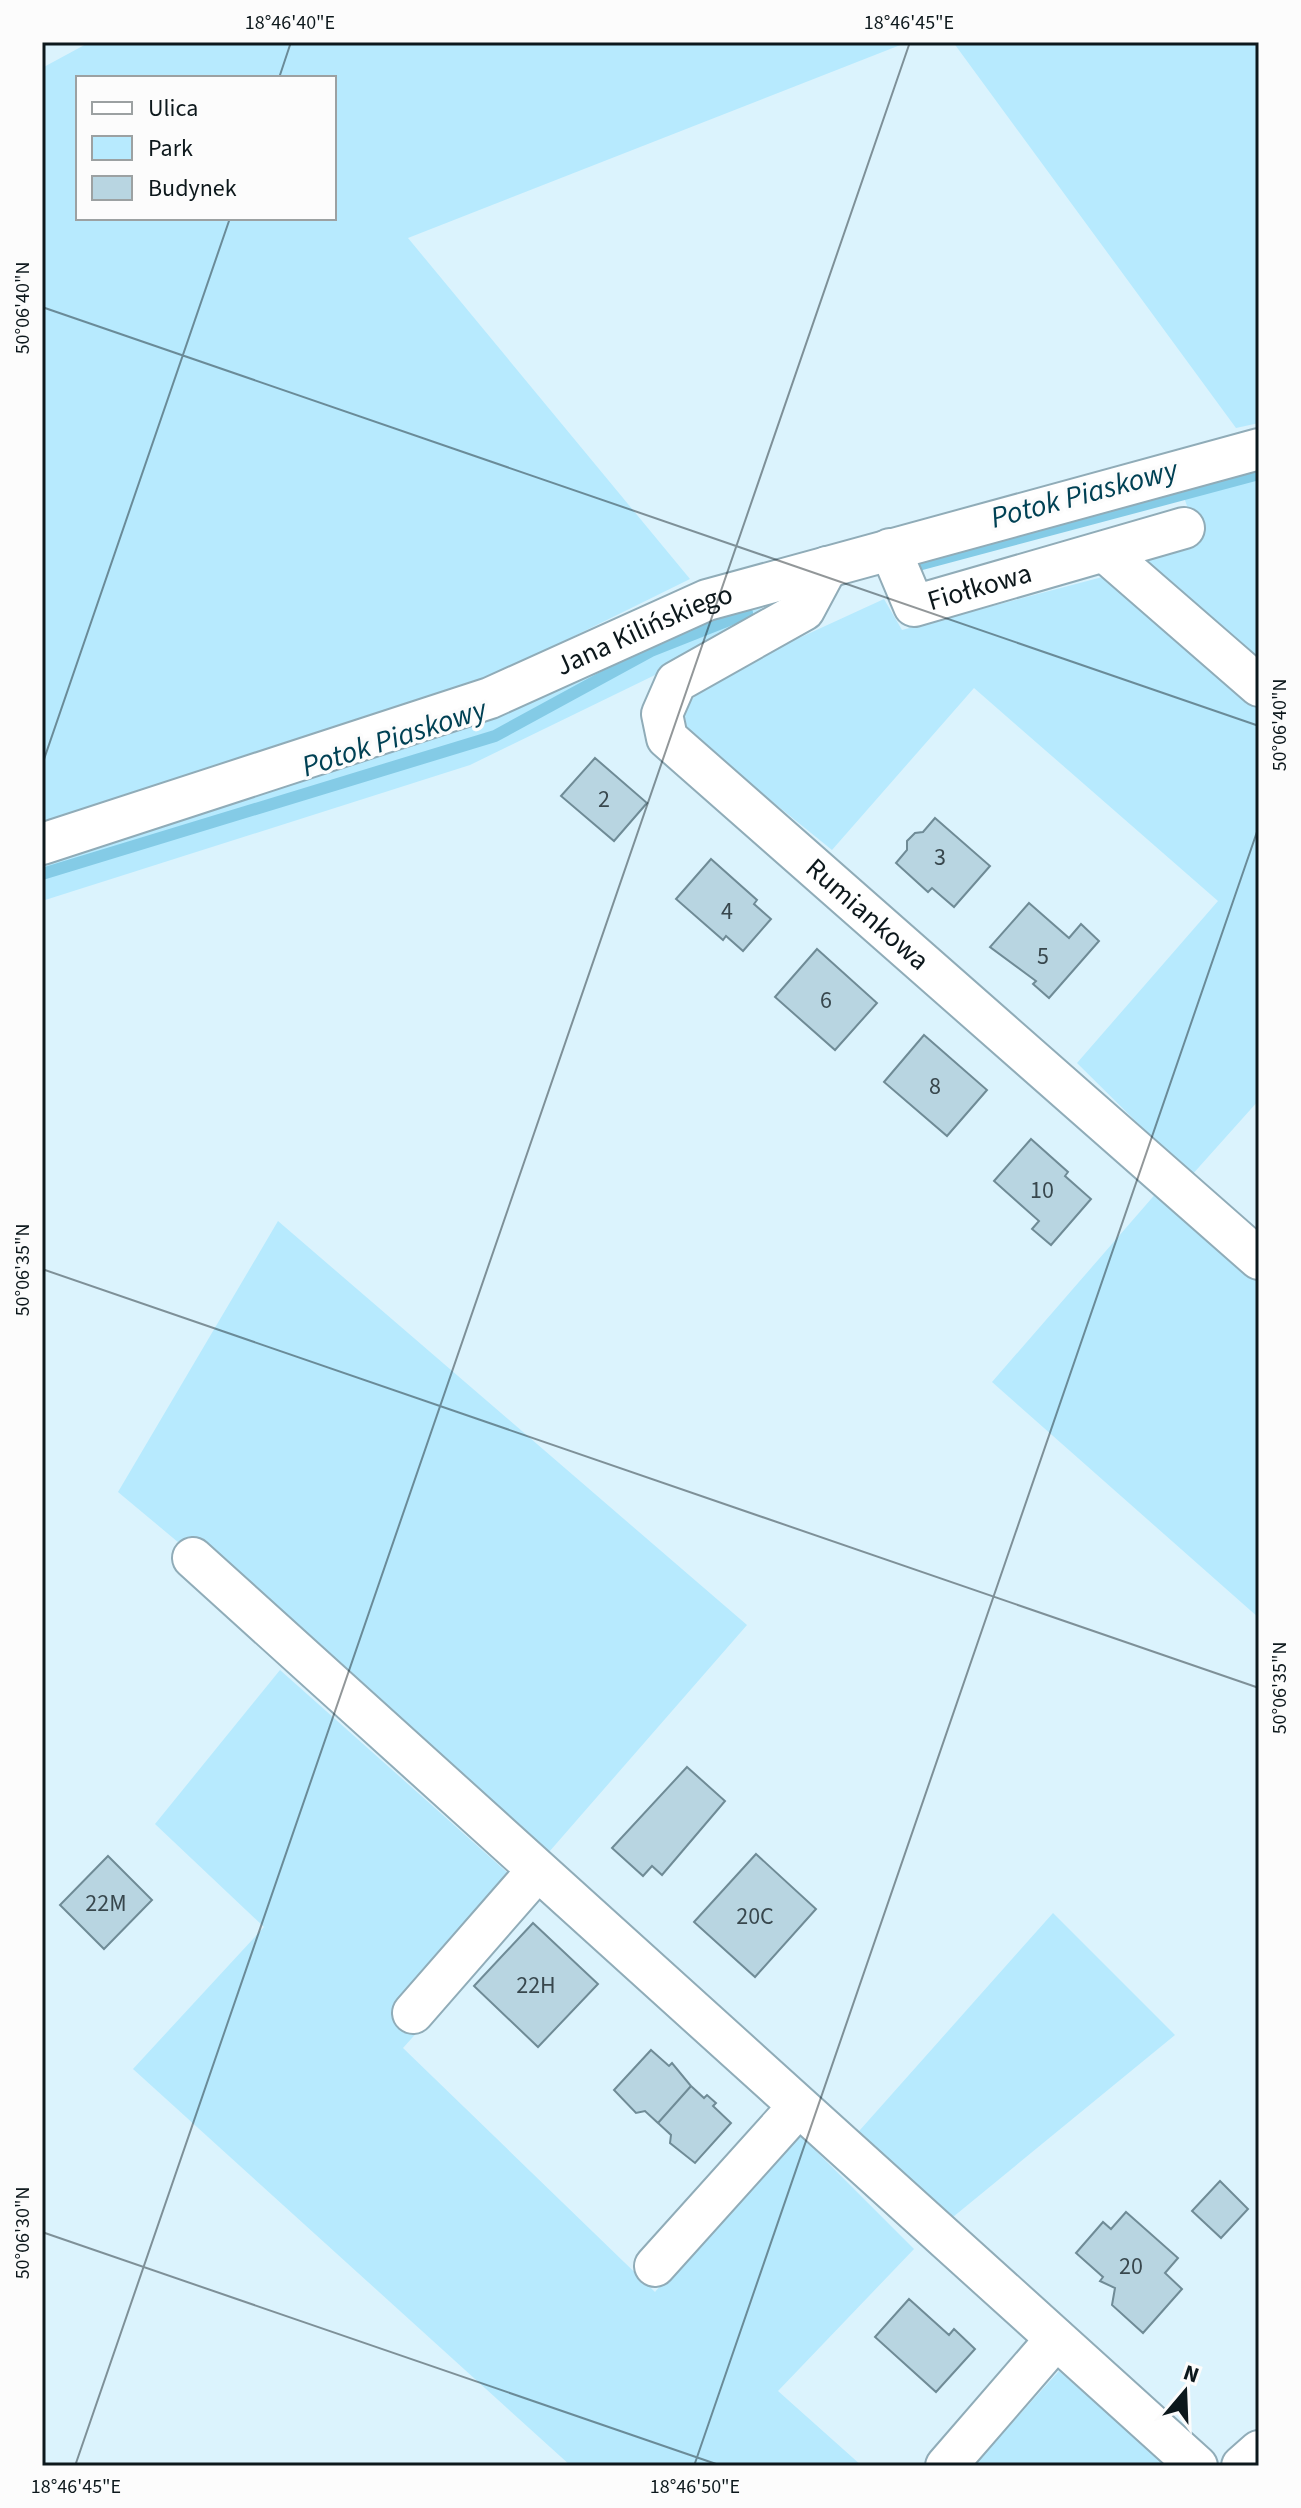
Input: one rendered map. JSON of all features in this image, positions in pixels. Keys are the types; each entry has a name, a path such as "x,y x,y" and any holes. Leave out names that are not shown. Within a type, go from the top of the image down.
{"street":[{"name":"Jana Kilińskiego","path":"42,844 490,698 707,600 1259,449"},
{"name":"Fiołkowa","path":"890,549 914,606 1184,528"},
{"path":"1105,552 1259,686"},
{"name":"Rumiankowa","path":"827,567 804,610 781,626 676,682 662,714 667,738 1259,1259"},
{"path":"193,1558 536,1872 1197,2466"},
{"path":"413,2013 536,1872"},
{"path":"655,2266 798,2107"},
{"path":"946,2466 1056,2339"}],"green space":[{"path":"90,42 908,42 408,238 690,579 475,685 42,824 42,68"},
{"path":"953,42 1259,42 1259,423 1236,428"},
{"path":"1259,464 1259,663 1147,564 1155,549 1198,537 1180,486"},
{"path":"1110,575 1259,704 1259,1100 1191,1176 1259,1236 1259,1618 992,1382 1158,1191 1190,1175 1077,1063 1218,901 974,688 832,850 688,733 683,708 716,676 884,599 902,630"},
{"path":"757,600 766,621 470,765 42,901 42,851"},
{"path":"278,1221 747,1625 549,1852 118,1492"},
{"path":"280,1670 537,1899 403,2048 655,2292 793,2128 914,2249 778,2391 862,2466 571,2466 133,2069 264,1927 155,1824"},
{"path":"1053,1913 1175,2035 953,2217 852,2139"},
{"path":"1059,2371 1167,2466 973,2466"}],"building":[{"path":"595,758 647,803 614,841 561,796"},
{"path":"935,818 990,866 954,907 932,888 928,892 896,863 907,850 907,841 915,833 923,832"},
{"path":"711,859 757,900 754,904 771,919 743,951 726,936 723,940 676,899"},
{"path":"1029,903 1069,938 1081,924 1099,941 1049,998 1033,984 1036,981 990,947"},
{"path":"817,949 877,1003 835,1050 775,997"},
{"path":"924,1035 987,1090 947,1136 884,1082"},
{"path":"1031,1139 1068,1172 1065,1176 1091,1199 1051,1245 1032,1229 1039,1221 994,1181"},
{"path":"687,1767 725,1801 662,1875 652,1866 643,1876 612,1848"},
{"path":"756,1854 816,1909 755,1977 694,1922"},
{"path":"108,1856 152,1900 104,1949 60,1905"},
{"path":"533,1923 598,1984 538,2047 474,1986"},
{"path":"651,2050 669,2066 672,2063 691,2086 658,2123 645,2111 636,2113 614,2090"},
{"path":"691,2086 704,2098 707,2095 716,2103 713,2106 731,2123 695,2163 670,2143 671,2135 658,2123"},
{"path":"1220,2181 1248,2209 1221,2238 1192,2211"},
{"path":"1126,2212 1178,2258 1165,2273 1182,2289 1143,2333 1112,2305 1115,2288 1100,2281 1103,2277 1076,2253 1103,2222 1111,2229"},
{"path":"909,2299 949,2335 954,2329 975,2349 936,2392 875,2337"}],"waterway":[{"name":"Potok Piaskowy","path":"922,564 1259,474"},
{"name":"Potok Piaskowy","path":"42,874 495,736 651,651 747,613"}]}
